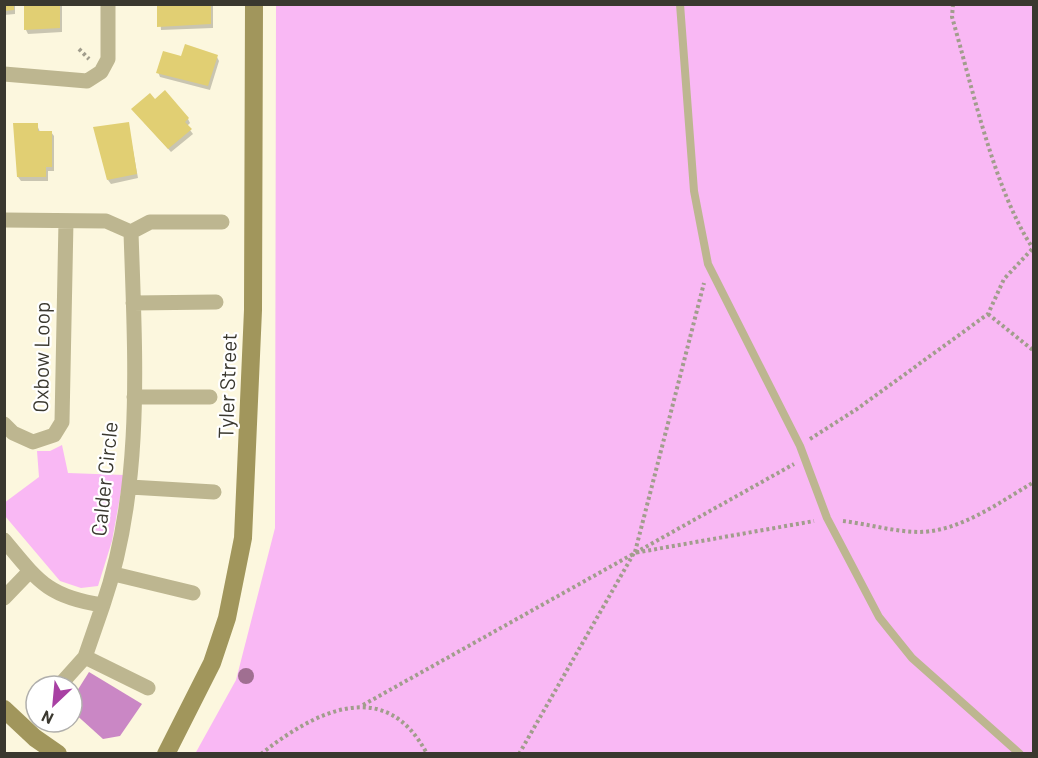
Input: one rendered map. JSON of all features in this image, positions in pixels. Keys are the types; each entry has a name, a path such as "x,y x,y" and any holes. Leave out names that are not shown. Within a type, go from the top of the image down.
{"main road":[{"name":"Tyler Street","path":"166,753 216,651 230,606 243,538 253,310 254,4"},
{"path":"4,709 35,738 58,753"}],"street":[{"path":"4,74 87,81 100,72 108,59 108,4"},
{"path":"4,220 106,221 131,232 150,222 222,222"},
{"name":"Oxbow Loop","path":"4,424 13,433 33,442 54,435 62,422 66,220"},
{"name":"Calder Circle","path":"85,657 114,574 130,488 134,397 131,232"},
{"path":"133,303 216,302"},
{"path":"134,397 210,397"},
{"path":"130,488 214,492"},
{"path":"4,540 30,571 50,590 75,601 103,605"},
{"path":"4,597 30,571"},
{"path":"114,574 193,593"},
{"path":"70,674 85,657 148,688"}],"lane":[{"path":"680,4 694,190 708,264 800,446 827,518 879,617 912,658 1020,753"}],"path":[{"path":"800,446 857,410 988,314 1004,279 1033,247 1019,227 993,154 952,17 952,4"},
{"path":"519,753 634,553 708,264"},
{"path":"988,314 1034,351"},
{"path":"261,753 312,720 363,705 804,458"},
{"path":"634,553 827,518 920,532 944,528 975,515 1034,482"},
{"path":"363,705 386,710 405,724 427,753"}],"shaded area":[{"path":"276,5 1033,5 1033,753 195,754 236,680 275,528"},
{"path":"62,445 68,473 124,475 112,541 98,586 81,588 60,581 5,516 4,503 39,477 37,451 50,451"},
{"path":"89,672 142,704 120,736 103,739 84,722 84,680"}],"building":[{"path":"4,4 14,4 14,10 4,11"},
{"path":"60,4 60,28 24,30 24,5"},
{"path":"157,4 211,4 211,24 157,27"},
{"path":"185,44 218,55 208,86 156,73 163,51 181,56"},
{"path":"165,90 189,118 185,122 192,129 168,149 131,109 150,93 155,99"},
{"path":"129,122 137,174 107,180 93,127"},
{"path":"13,123 38,123 38,131 52,131 52,167 46,167 46,177 17,177"}]}
